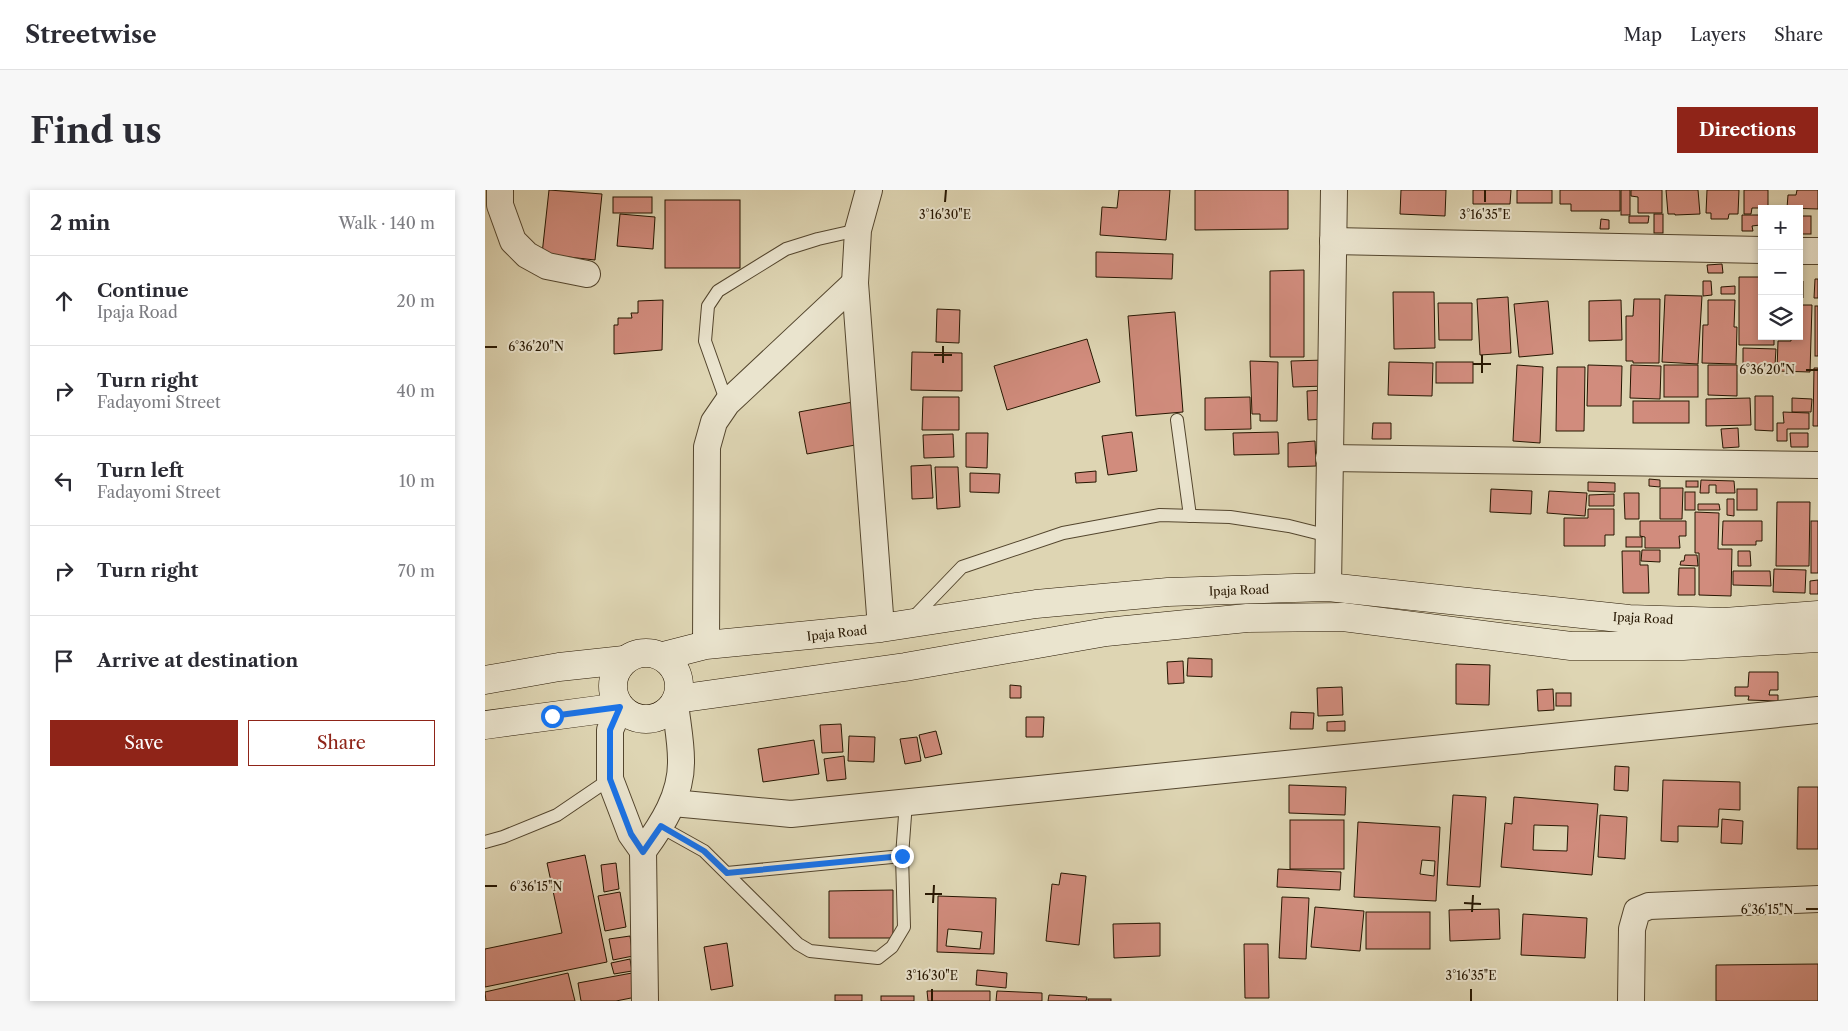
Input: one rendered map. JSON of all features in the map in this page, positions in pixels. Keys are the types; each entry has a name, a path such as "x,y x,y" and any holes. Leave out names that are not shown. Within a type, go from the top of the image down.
{"main road":[{"name":"Ipaja Road","path":"663,656 706,645 881,628 1035,604 1168,592 1328,587 1629,619 1724,622 1818,615"},
{"name":"Ipaja Road","path":"676,701 905,667 1107,632 1247,618 1343,617 1571,646 1683,646 1818,638"},
{"path":"485,680 559,667 624,660 639,653 652,652 663,656 673,665 679,675 680,688 676,701 667,713 651,719 633,717 620,707 613,691 614,675 624,660"},
{"path":"491,729 620,707"}],"street":[{"path":"500,190 500,205 513,241 527,255 547,266 587,274"},
{"path":"869,190 858,230 855,283 881,628"},
{"path":"1328,587 1334,190"},
{"path":"1333,241 1758,250"},
{"path":"1803,251 1818,251"},
{"path":"706,645 707,447 714,422 727,403 855,283"},
{"path":"1329,458 1818,465"},
{"path":"643,852 661,826 673,803 681,762 676,701"},
{"path":"620,707 610,730 610,779 631,834 643,852 645,1001"},
{"path":"673,803 791,814 1818,710"},
{"path":"1631,1001 1632,929 1637,911 1649,906 1818,899"}],"lane":[{"path":"727,403 705,341 707,306 718,291 786,249 818,239 858,230"},
{"path":"1177,420 1190,516"},
{"path":"908,624 962,566 1063,533 1160,515 1231,517 1289,526 1329,536"},
{"path":"485,842 503,837 557,815 610,779"},
{"path":"661,826 704,851 798,944 810,952 877,958 893,947 904,927 902,856 906,802"},
{"path":"727,873 902,856"}],"building":[{"path":"549,190 602,194 595,260 542,254"},
{"path":"1119,190 1170,190 1166,240 1100,235 1102,207 1117,208"},
{"path":"1195,190 1288,190 1288,229 1195,230"},
{"path":"1401,190 1446,190 1445,216 1400,214"},
{"path":"1473,190 1511,190 1510,204 1473,204"},
{"path":"1517,190 1552,190 1552,203 1517,203"},
{"path":"1560,190 1620,190 1620,211 1571,211 1571,204 1560,204"},
{"path":"1621,190 1630,190 1630,215 1621,215"},
{"path":"1631,190 1662,190 1662,213 1638,213 1638,197 1631,196"},
{"path":"1666,190 1698,190 1700,214 1668,214"},
{"path":"1707,190 1739,190 1738,214 1729,214 1728,219 1711,219 1711,213 1706,213"},
{"path":"1744,190 1768,190 1768,205 1758,205 1758,208 1752,208 1751,214 1744,214"},
{"path":"1797,190 1818,190 1818,209 1803,209 1803,205 1787,205 1788,195 1796,195"},
{"path":"613,197 652,197 652,213 613,213"},
{"path":"665,200 740,200 740,268 665,268"},
{"path":"620,214 655,217 653,249 617,246"},
{"path":"1654,214 1663,214 1663,233 1654,233"},
{"path":"1742,215 1758,215 1758,225 1752,226 1753,231 1742,231"},
{"path":"1629,216 1649,216 1648,223 1629,223"},
{"path":"1803,216 1811,216 1811,234 1803,234"},
{"path":"1601,219 1609,220 1609,229 1600,229"},
{"path":"1096,252 1173,254 1172,279 1096,277"},
{"path":"1722,264 1723,273 1708,273 1707,265"},
{"path":"1304,270 1304,357 1270,357 1270,271"},
{"path":"1739,277 1758,277 1758,340 1774,340 1774,345 1739,345"},
{"path":"1815,279 1818,279 1818,298 1814,298"},
{"path":"1703,281 1711,281 1712,295 1703,296"},
{"path":"1735,286 1735,294 1721,294 1721,287"},
{"path":"1393,292 1434,292 1435,348 1394,349"},
{"path":"1665,295 1702,296 1698,364 1662,362"},
{"path":"1508,297 1511,353 1480,355 1477,299"},
{"path":"1634,299 1660,299 1659,363 1633,363 1633,361 1626,361 1626,316 1633,316"},
{"path":"663,300 662,350 614,354 614,325 618,325 618,318 632,318 631,313 638,313 638,301"},
{"path":"1621,300 1622,340 1589,341 1589,301"},
{"path":"1708,300 1735,300 1734,327 1737,327 1736,364 1702,363 1703,325 1708,325"},
{"path":"1548,301 1553,354 1519,357 1514,304"},
{"path":"1438,303 1472,303 1472,340 1439,340"},
{"path":"1803,305 1812,305 1810,372 1777,371 1778,341 1803,340"},
{"path":"1815,306 1818,306 1818,356 1815,356"},
{"path":"937,309 960,310 959,343 936,342"},
{"path":"1175,312 1183,412 1136,416 1128,316"},
{"path":"1087,339 1100,382 1007,410 994,366"},
{"path":"1743,348 1776,349 1775,365 1743,365"},
{"path":"912,352 962,353 962,391 911,390"},
{"path":"1325,360 1326,386 1293,387 1291,361"},
{"path":"1250,361 1278,362 1277,421 1260,421 1260,414 1252,414"},
{"path":"1389,362 1433,363 1432,396 1388,395"},
{"path":"1436,362 1473,362 1473,383 1436,383"},
{"path":"1517,365 1543,367 1540,443 1513,441"},
{"path":"1588,365 1622,366 1621,406 1587,406"},
{"path":"1631,365 1661,366 1660,399 1630,398"},
{"path":"1664,365 1698,365 1698,397 1664,397"},
{"path":"1708,365 1737,365 1737,396 1708,395"},
{"path":"1557,367 1585,367 1584,431 1556,431"},
{"path":"1814,368 1818,368 1818,426 1813,426"},
{"path":"1324,390 1325,419 1308,420 1307,391"},
{"path":"1755,396 1773,396 1773,431 1755,430"},
{"path":"923,397 959,397 959,430 922,430"},
{"path":"1250,397 1251,429 1205,430 1205,398"},
{"path":"1750,398 1751,425 1706,426 1706,399"},
{"path":"1792,398 1812,399 1811,412 1792,412"},
{"path":"858,401 866,443 807,454 799,412"},
{"path":"1633,401 1689,401 1689,423 1633,423"},
{"path":"1783,412 1809,413 1809,429 1787,429 1787,441 1777,441 1777,423 1784,423"},
{"path":"1373,423 1391,423 1391,439 1372,439"},
{"path":"1738,428 1739,447 1723,448 1721,429"},
{"path":"1132,432 1137,471 1108,475 1102,436"},
{"path":"1278,432 1279,454 1234,455 1233,433"},
{"path":"966,433 988,433 987,468 966,467"},
{"path":"1790,433 1808,433 1808,447 1791,447"},
{"path":"953,434 954,457 924,458 923,435"},
{"path":"1315,441 1316,466 1288,467 1288,443"},
{"path":"931,465 933,498 912,499 911,466"},
{"path":"935,467 958,467 960,507 937,509"},
{"path":"1096,471 1096,482 1076,483 1075,473"},
{"path":"970,473 1000,474 999,493 970,492"},
{"path":"1649,479 1660,480 1660,487 1649,486"},
{"path":"1701,480 1734,481 1735,493 1716,493 1716,485 1709,485 1709,493 1700,493"},
{"path":"1686,481 1698,481 1698,487 1686,487"},
{"path":"1588,482 1615,483 1615,492 1588,491"},
{"path":"1660,488 1683,488 1682,519 1660,519"},
{"path":"1491,489 1532,491 1531,514 1490,512"},
{"path":"1737,489 1757,489 1757,510 1737,510"},
{"path":"1549,491 1587,493 1585,516 1547,513"},
{"path":"1685,492 1695,492 1695,510 1685,510"},
{"path":"1624,493 1639,493 1639,519 1625,519"},
{"path":"1614,494 1614,506 1589,506 1589,495"},
{"path":"1727,499 1734,499 1734,516 1727,515"},
{"path":"1777,502 1810,502 1809,566 1776,566"},
{"path":"1698,504 1719,504 1720,510 1698,510"},
{"path":"1588,509 1614,509 1614,535 1605,535 1605,546 1564,546 1564,518 1588,518"},
{"path":"1695,512 1719,513 1718,549 1732,549 1731,596 1699,595 1699,553 1695,553"},
{"path":"1640,521 1686,521 1686,536 1679,536 1680,548 1645,548 1645,537 1640,536"},
{"path":"1723,521 1762,521 1762,541 1756,541 1756,545 1722,545"},
{"path":"1811,521 1818,521 1818,573 1811,573"},
{"path":"1626,537 1642,537 1642,547 1626,547"},
{"path":"1642,550 1660,550 1660,562 1641,561"},
{"path":"1622,551 1640,551 1640,565 1648,565 1649,593 1623,593"},
{"path":"1738,551 1750,551 1751,566 1738,566"},
{"path":"1685,555 1697,555 1698,566 1680,565 1681,561 1684,561"},
{"path":"1679,568 1695,568 1695,595 1678,595"},
{"path":"1774,569 1806,570 1805,593 1773,592"},
{"path":"1733,571 1770,571 1771,586 1733,585"},
{"path":"1818,580 1818,594 1810,594 1810,581"},
{"path":"1188,658 1212,659 1212,677 1187,676"},
{"path":"1183,661 1184,683 1168,684 1167,662"},
{"path":"1456,664 1490,665 1489,705 1456,704"},
{"path":"1749,672 1778,672 1778,690 1770,690 1769,695 1778,695 1778,701 1748,700 1749,696 1735,696 1735,687 1748,687"},
{"path":"1010,685 1021,686 1021,698 1010,698"},
{"path":"1342,687 1343,715 1318,716 1317,688"},
{"path":"1553,689 1554,710 1538,711 1537,690"},
{"path":"1556,693 1571,693 1571,706 1556,706"},
{"path":"1291,712 1314,713 1313,729 1290,729"},
{"path":"1026,717 1044,717 1043,737 1026,737"},
{"path":"1345,721 1345,731 1327,731 1327,722"},
{"path":"841,724 843,752 822,753 820,725"},
{"path":"936,731 942,754 925,758 919,735"},
{"path":"849,736 875,737 874,762 848,761"},
{"path":"917,737 921,761 905,764 900,739"},
{"path":"814,740 819,774 763,782 758,749"},
{"path":"844,756 846,779 827,781 824,759"},
{"path":"1615,766 1629,767 1628,791 1614,790"},
{"path":"1663,780 1740,782 1740,810 1719,809 1718,827 1678,826 1678,842 1661,841"},
{"path":"1289,785 1346,787 1345,815 1289,813"},
{"path":"1798,787 1818,787 1818,849 1797,849"},
{"path":"1453,795 1486,797 1480,887 1447,885"},
{"path":"1514,797 1598,804 1592,875 1501,867 1505,823 1512,824","holes":["1534,825 1568,826 1567,851 1533,850"]},
{"path":"1600,815 1627,817 1625,859 1598,857"},
{"path":"1722,819 1743,821 1742,844 1721,843"},
{"path":"1290,820 1344,820 1344,869 1290,869"},
{"path":"1358,822 1440,827 1436,901 1354,897","holes":["1422,860 1435,861 1434,876 1420,874"]},
{"path":"585,855 607,962 485,987 485,949 562,933 547,863"},
{"path":"616,863 619,889 604,892 601,865"},
{"path":"1278,869 1341,872 1340,890 1277,887"},
{"path":"1061,873 1086,876 1079,945 1046,941 1052,884 1059,885"},
{"path":"893,890 893,938 829,938 829,891"},
{"path":"620,892 626,927 605,931 598,896"},
{"path":"938,896 996,898 994,954 937,952","holes":["948,929 982,932 980,949 946,946"]},
{"path":"1282,897 1309,898 1306,959 1279,958"},
{"path":"1315,907 1364,911 1360,951 1311,947"},
{"path":"1499,909 1500,939 1450,941 1449,910"},
{"path":"1366,912 1430,912 1430,949 1366,949"},
{"path":"1523,914 1587,918 1585,958 1521,955"},
{"path":"1160,923 1160,956 1114,958 1113,924"},
{"path":"630,936 633,956 613,960 609,939"},
{"path":"727,943 733,986 711,990 704,947"},
{"path":"1244,944 1268,944 1269,998 1245,998"},
{"path":"630,959 632,971 614,974 611,963"},
{"path":"1818,964 1818,1001 1716,1001 1716,965"},
{"path":"977,970 1007,973 1006,988 976,985"},
{"path":"568,973 575,1001 486,1001 485,992"},
{"path":"632,973 636,997 616,1001 581,1001 578,983"},
{"path":"927,991 990,991 990,1001 928,1001"},
{"path":"997,991 1042,993 1042,1001 996,1001"},
{"path":"835,995 862,995 862,1001 835,1001"},
{"path":"1049,995 1087,997 1086,1001 1048,1001"},
{"path":"881,996 914,996 914,1001 881,1001"},
{"path":"1088,999 1111,999 1111,1001 1088,1001"}],"route":[{"path":"552,716 620,707 610,730 610,779 631,834 643,852 661,826 704,851 727,873 902,856"}]}
